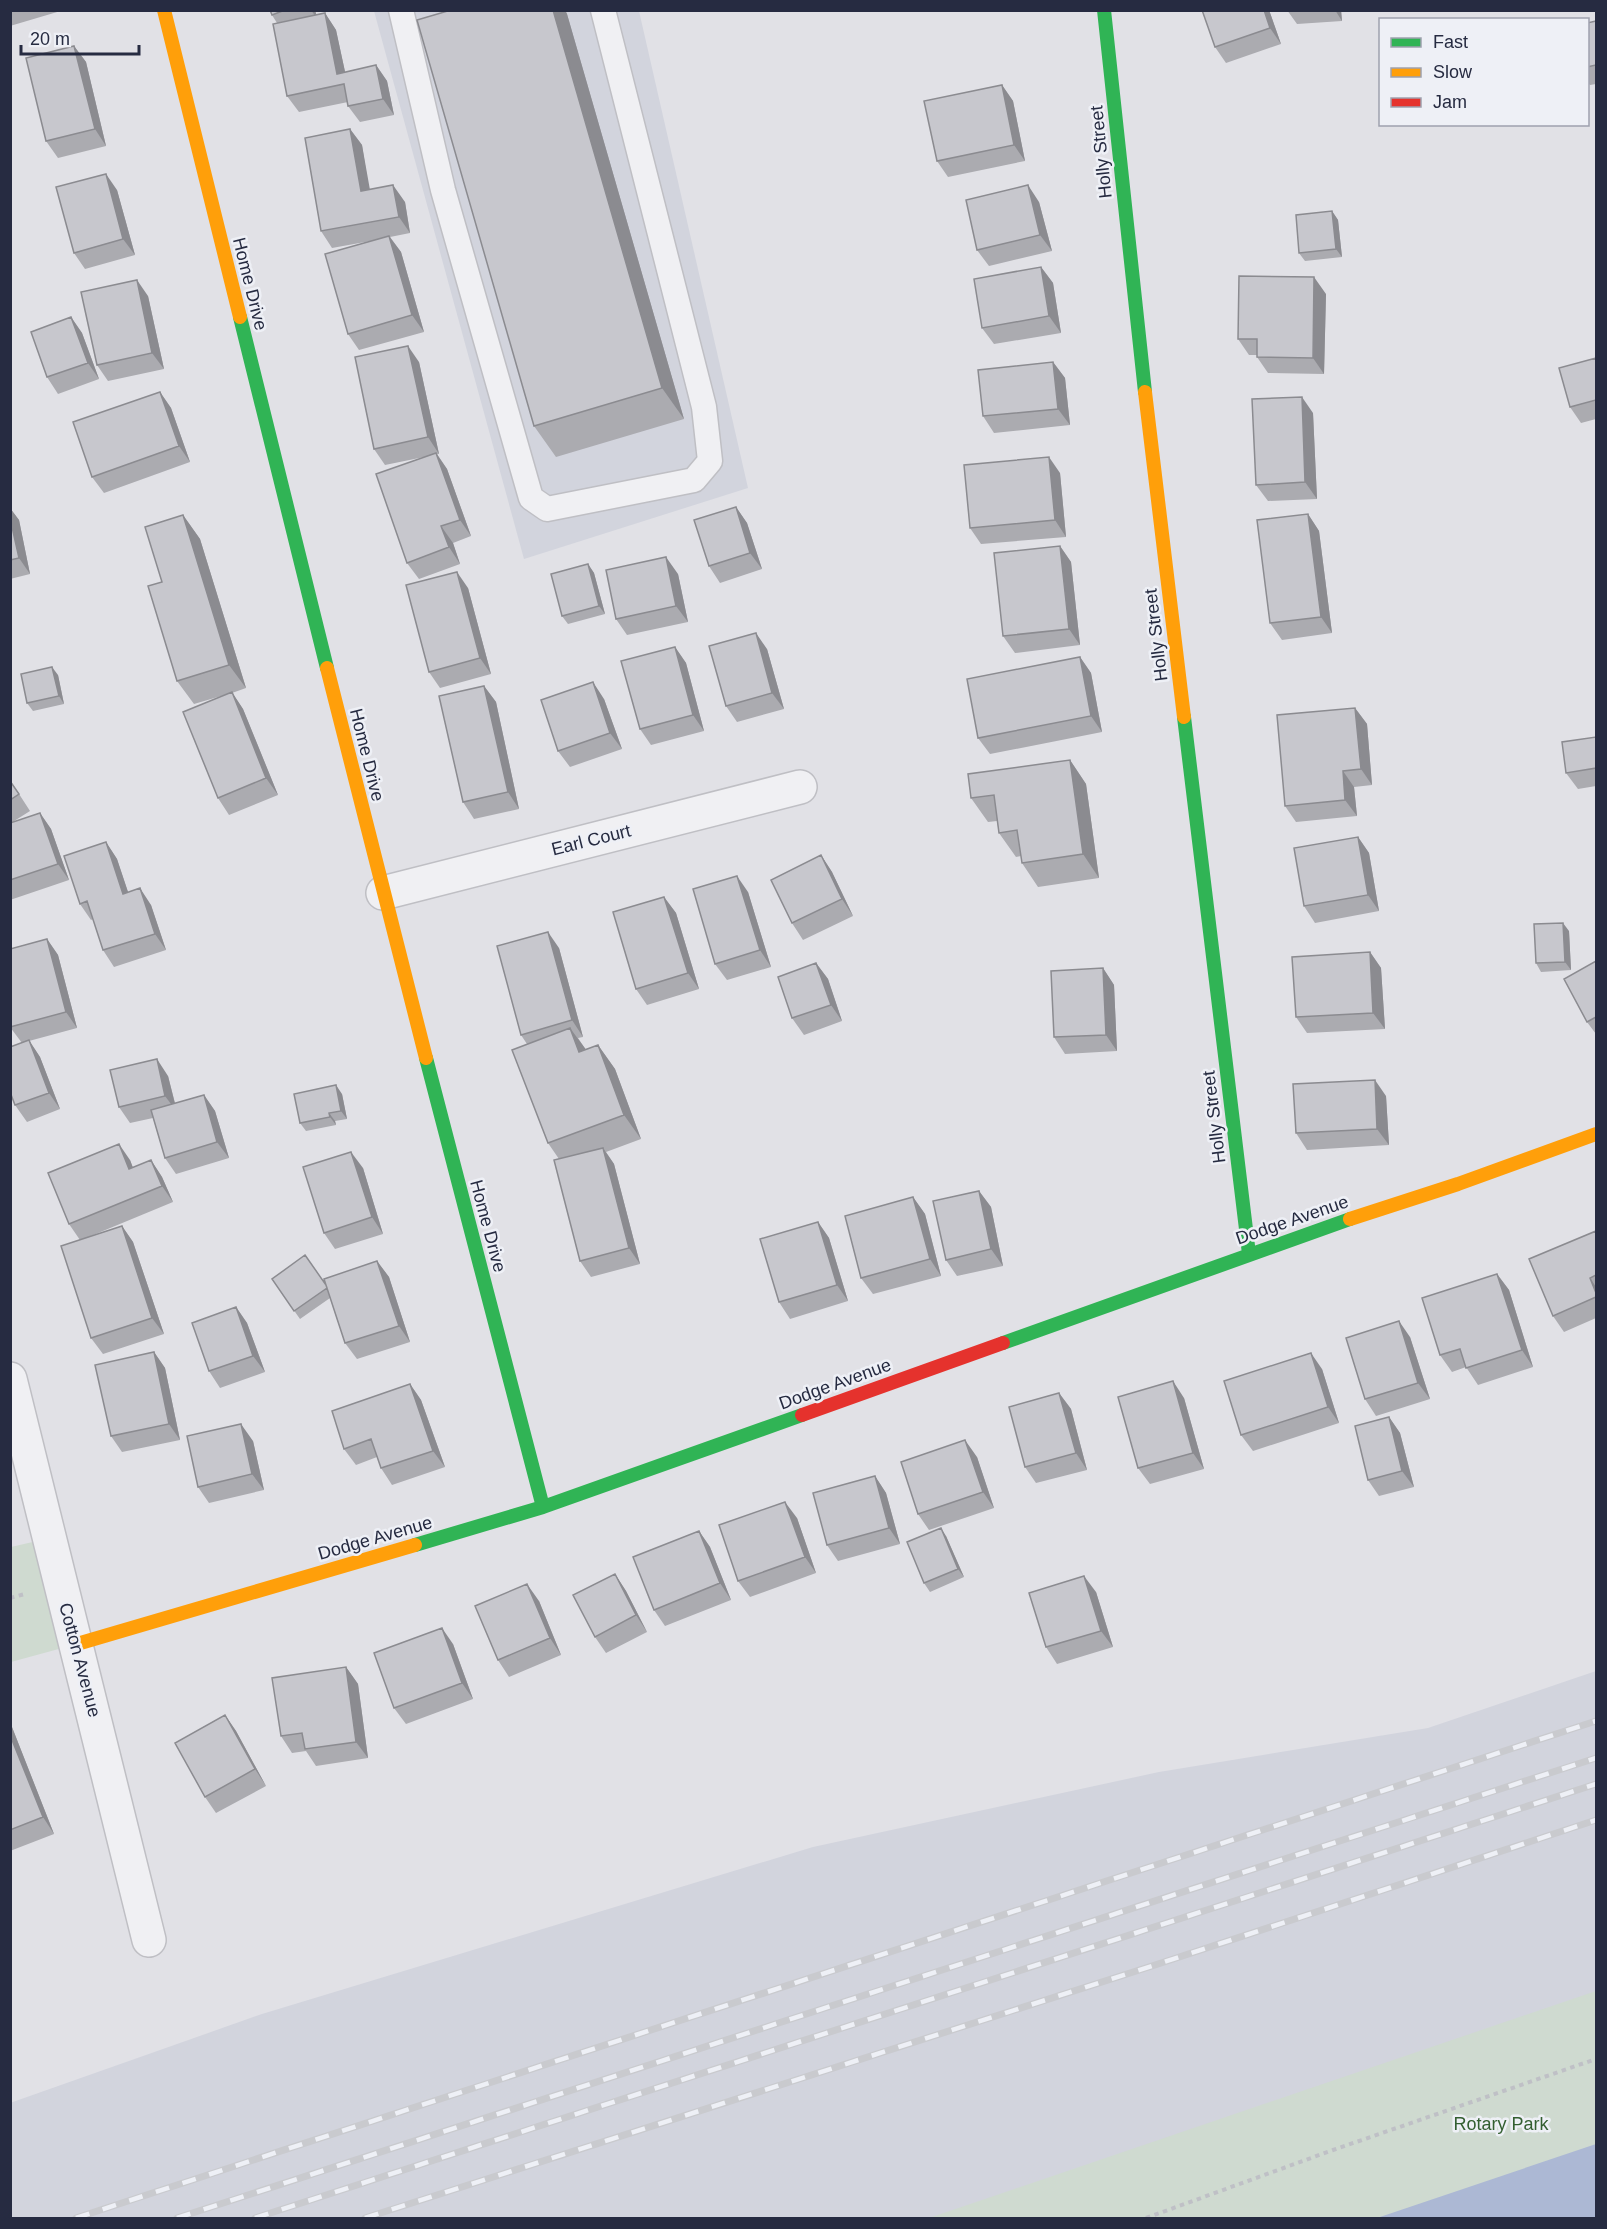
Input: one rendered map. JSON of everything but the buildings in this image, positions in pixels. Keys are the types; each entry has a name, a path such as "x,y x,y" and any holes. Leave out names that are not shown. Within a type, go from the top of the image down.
{"street":[{"name":"Home Drive","path":"164,10 383,893 543,1507"},
{"name":"Holly Street","path":"1104,10 1154,466 1249,1254"},
{"name":"Earl Court","path":"383,893 800,787"},
{"name":"Dodge Avenue","path":"77,1644 543,1507 1249,1254 1458,1184 1596,1134"},
{"name":"Cotton Avenue","path":"10,1379 149,1940"}],"lane":[{"path":"401,10 443,190 531,498 547,509 694,480 710,461 704,407 603,10"}],"path":[{"path":"1146,2218 1333,2150 1596,2059"}],"shaded area":[{"path":"374,11 639,11 748,488 524,559"},
{"path":"1596,1671 1596,1994 933,2218 11,2218 10,2103 262,2014 813,1847 1159,1772 1428,1728"}],"green space":[{"path":"50,1538 77,1644 11,1662 11,1547"},
{"name":"Rotary Park","path":"1596,1991 1596,2218 929,2218"}],"water":[{"path":"1596,2144 1596,2218 1377,2218"}],"railway":[{"path":"76,2218 1596,1721"},
{"path":"177,2218 1596,1758"},
{"path":"255,2218 1596,1784"},
{"path":"365,2218 1155,1965 1596,1820"}],"traffic: fast":[{"path":"1104,10 1145,392"},
{"path":"240,317 327,668"},
{"path":"1184,717 1249,1254"},
{"path":"426,1058 543,1507"},
{"path":"1003,1343 1350,1219"},
{"path":"415,1545 543,1507 802,1415"}],"traffic: slow":[{"path":"164,10 240,317"},
{"path":"1145,392 1184,717"},
{"path":"327,668 426,1058"},
{"path":"1350,1219 1458,1184 1596,1134"},
{"path":"77,1644 415,1545"}],"traffic: jam":[{"path":"802,1415 1003,1343"}]}
